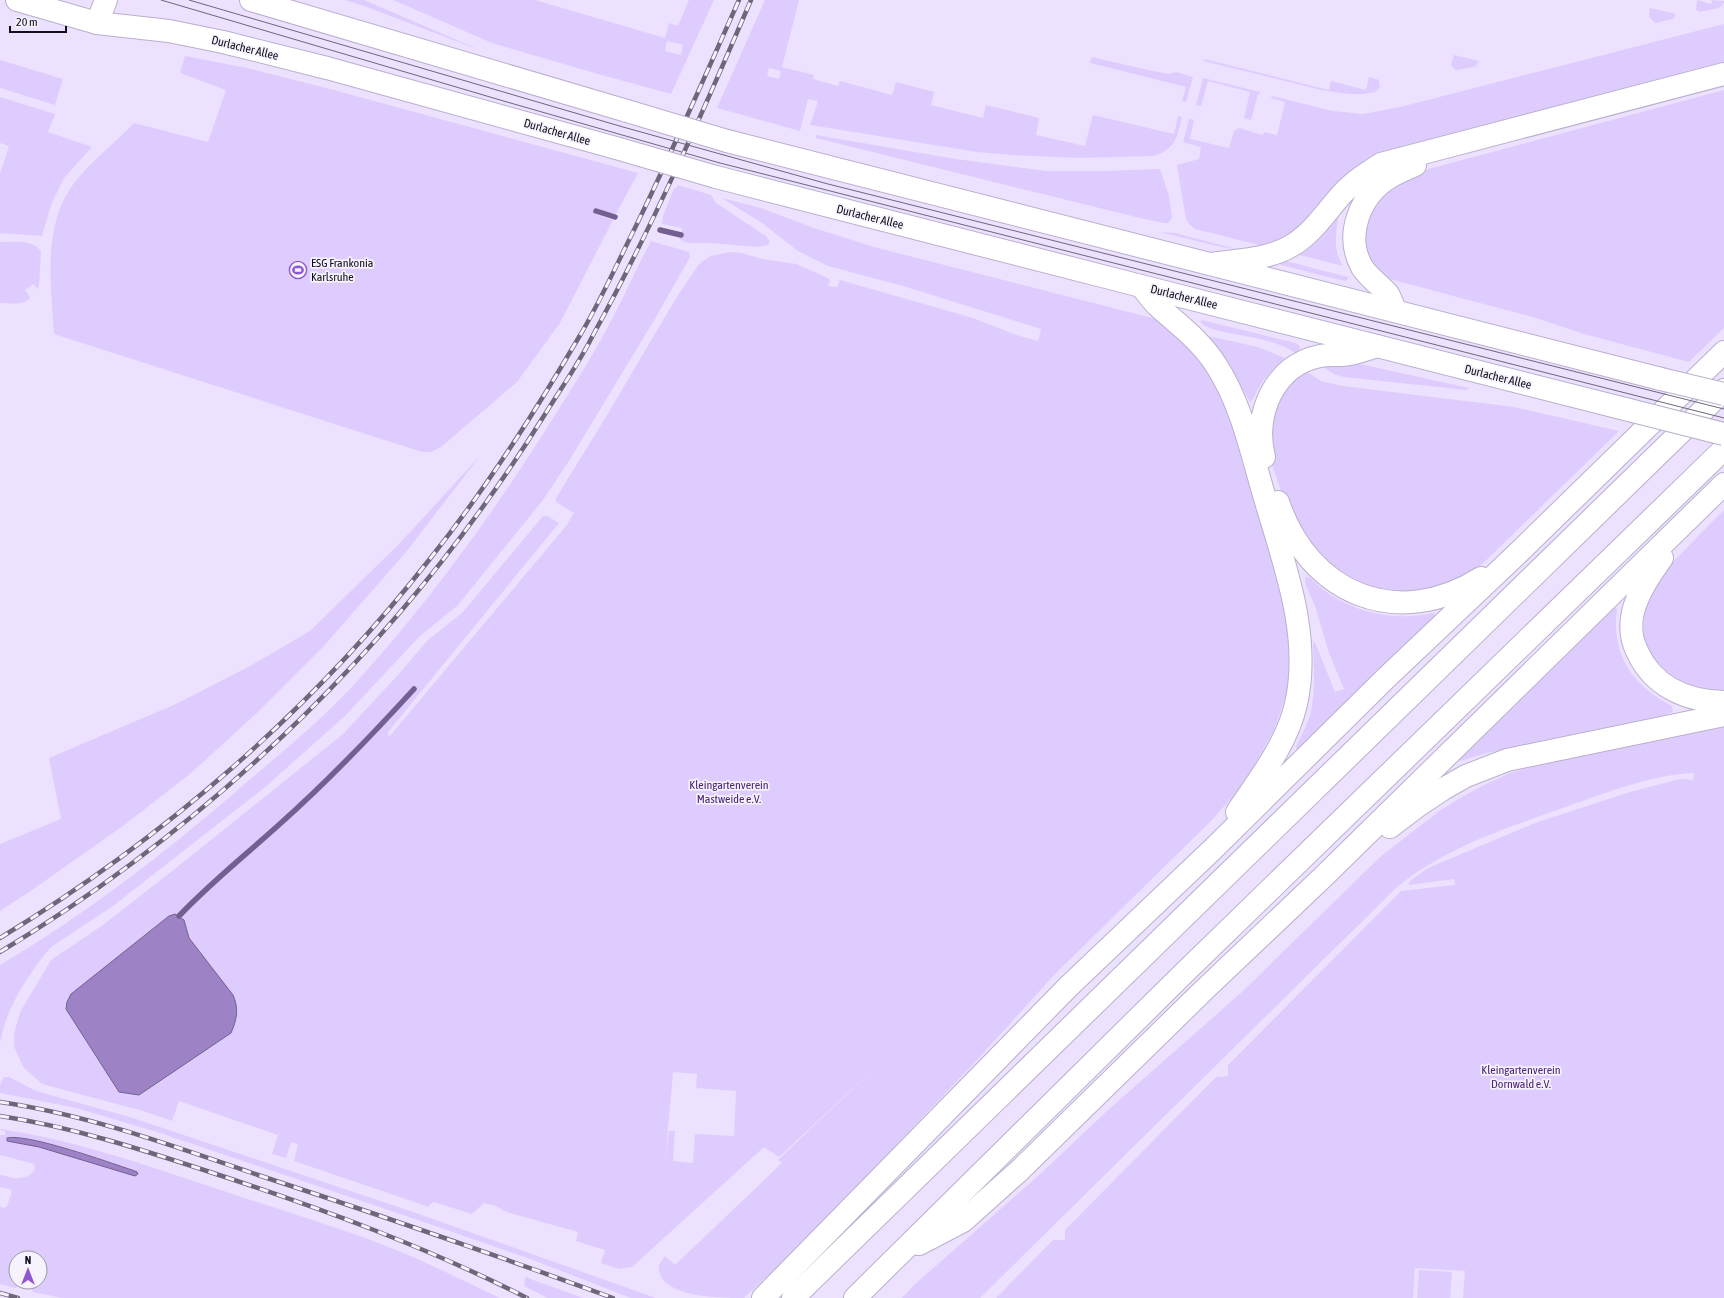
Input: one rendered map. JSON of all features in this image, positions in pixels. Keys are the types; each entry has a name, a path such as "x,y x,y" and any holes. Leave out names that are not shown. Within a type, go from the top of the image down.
{"main road":[{"name":"Durlacher Allee","path":"17,0 97,23 169,31 223,42 327,68 716,177 1724,434"},
{"path":"97,0 97,23"},
{"path":"97,23 106,0"},
{"path":"252,0 727,141 1724,394"},
{"path":"1210,264 1274,253 1292,246 1316,225 1343,193 1367,173 1381,164 1724,74"},
{"path":"1396,311 1389,296 1363,268 1357,256 1354,234 1359,212 1369,196 1389,178 1416,165 1724,84"},
{"path":"1141,286 1158,306 1175,320 1205,350 1216,364 1230,390 1244,428 1286,574 1294,605 1298,634 1300,663 1296,705 1281,742 1269,764 1213,849"},
{"path":"1377,346 1349,354 1320,356 1304,361 1288,372 1276,385 1269,396 1260,426 1262,447 1270,480 1283,517 1298,542 1316,566 1333,580 1356,594 1384,602 1411,603 1453,593 1475,581 1517,554"},
{"path":"766,1295 1069,986 1213,849 1386,678 1517,554 1724,352"},
{"path":"793,1298 1724,390"},
{"path":"855,1298 1183,974 1724,449"},
{"path":"898,1255 963,1221 1053,1138 1724,484"},
{"path":"1684,523 1645,582 1638,598 1633,612 1631,629 1633,643 1650,674 1663,685 1679,694 1694,699 1707,702 1724,702"},
{"path":"1323,876 1419,804 1443,789 1487,767 1539,752 1724,715"}],"green space":[{"path":"345,0 364,0 482,51 367,7"},
{"path":"393,0 535,0 665,38 669,23 678,26 689,0 714,0 671,94 492,43","holes":["667,41 683,45 681,55 665,51"]},
{"path":"765,0 799,0 782,67 814,75 813,79 838,86 840,81 892,95 896,82 934,92 931,105 983,118 986,105 1039,118 1036,135 1085,146 1093,115 1174,134 1178,116 1182,117 1179,131 1171,146 1154,156 1079,158 977,152 810,125 818,101 808,99 800,131 717,108","holes":["769,68 781,71 779,79 767,76"]},
{"path":"1697,0 1711,4 1712,0 1724,1 1724,3 1719,8 1700,12 1696,10"},
{"path":"1650,8 1676,14 1673,19 1655,23 1649,17"},
{"path":"1724,24 1724,66 1389,155 1293,236 1267,247 1195,229 1186,219 1177,165 1199,159 1201,147 1183,142 1189,119 1194,120 1190,139 1229,148 1234,131 1239,128 1263,135 1264,132 1277,135 1285,102 1271,98 1272,96 1333,111 1363,114 1400,107"},
{"path":"1454,55 1479,61 1475,67 1456,70 1451,65"},
{"name":"ESG Frankonia Karlsruhe","path":"185,56 247,68 334,90 638,173 616,214 596,209 595,214 613,220 560,323 517,382 441,447 431,452 422,452 54,334 51,296 51,256 53,236 57,217 64,200 74,183 88,167 134,123 208,142 226,90 180,73"},
{"path":"1092,57 1148,70 1170,74 1176,72 1193,77 1186,102 1182,101 1186,87 1090,63"},
{"path":"1204,59 1329,90 1331,81 1366,90 1369,77 1379,80 1380,87 1375,92 1364,94 1349,94 1321,90 1204,61"},
{"path":"0,60 63,79 55,105 0,88"},
{"path":"1203,78 1260,92 1260,94 1258,94 1251,120 1244,118 1250,92 1208,81 1201,106 1196,105"},
{"path":"1724,90 1724,328 1689,362 1584,334 1533,317 1382,277 1366,254 1366,219 1391,186 1421,171"},
{"path":"0,97 55,114 48,132 92,147 64,178 51,205 42,236 0,233 0,174 9,146 0,143"},
{"path":"816,135 956,159 1046,171 1160,169 1169,196 1172,218 1168,223 1164,223 1140,218 816,138"},
{"path":"678,185 711,195 716,203 766,236 770,242 767,245 757,247 709,243 688,243 680,240 682,228 662,224 663,216 674,188"},
{"name":"Kleingartenverein Mastweide e.V.","path":"722,198 761,208 814,228 874,247 1160,320 1182,337 1205,365 1238,428 1282,597 1288,627 1288,690 1274,730 1252,770 1233,796 1212,820 1055,974 976,1061 768,1280 764,1279 744,1298 706,1296 679,1290 668,1284 661,1276 659,1265 665,1256 675,1265 782,1163 778,1160 881,1062 779,1157 764,1147 632,1267 619,1269 601,1263 605,1250 576,1241 578,1232 506,1212 496,1206 484,1203 472,1214 434,1202 429,1205 429,1207 294,1161 298,1144 291,1142 286,1158 272,1154 278,1135 179,1101 172,1121 143,1111 42,1084 24,1068 14,1047 14,1034 20,1012 51,960 103,925 343,734 428,640 463,612 543,516 547,516 559,523 388,732 389,737 566,526 574,513 556,502 556,498 678,295 699,264 710,256 731,252 742,253 762,259 796,264 828,278 830,281 828,286 837,287 840,280 973,318 1016,335 1038,341 1041,329 903,286 828,266 798,251 762,223","holes":["673,1072 697,1074 696,1088 736,1091 734,1136 695,1134 693,1163 673,1161 675,1131 669,1131 665,1163"]},
{"path":"1339,214 1336,247 1343,266 1295,254"},
{"path":"1160,232 1175,233 1236,249 1221,247"},
{"path":"651,241 689,252 690,257 656,317 569,461 543,500 458,605 419,637 344,717 264,788 113,906 51,947 34,968 19,992 7,1017 0,1043 0,965 33,945 97,902 158,856 218,807 320,719 360,678 413,616 487,518 533,450 606,331"},
{"path":"0,242 27,243 37,247 41,251 39,286 38,289 33,284 25,290 30,298 27,301 16,304 0,303"},
{"path":"1282,260 1348,277 1348,279 1345,281 1340,280 1281,265 1280,263"},
{"path":"1202,320 1295,343 1299,345 1300,349 1295,353 1266,340 1212,329 1200,322"},
{"path":"1208,336 1258,347 1285,358 1267,376 1250,402 1235,376"},
{"path":"1351,362 1469,388 1466,390 1344,377 1336,375 1319,365"},
{"path":"1306,371 1321,381 1343,386 1514,407 1619,431 1473,573 1439,590 1376,592 1323,561 1288,511 1271,462 1267,439 1281,392"},
{"path":"480,456 406,552 323,647 258,712 191,773 127,823 0,911 0,844 61,819 49,758 176,704 250,666 310,631 399,544"},
{"path":"1724,510 1724,692 1698,688 1674,677 1667,672 1652,655 1646,643 1644,619 1651,594 1664,571"},
{"path":"1305,577 1309,577 1332,596 1359,609 1373,613 1402,616 1432,613 1435,614 1436,617 1298,751 1296,747 1310,716 1312,707 1314,678 1313,641 1335,692 1344,689 1329,653 1315,606 1306,586"},
{"path":"1614,607 1617,609 1617,641 1627,667 1635,678 1646,688 1658,698 1672,706 1673,712 1657,718 1487,753 1460,761 1459,757"},
{"name":"Kleingartenverein Dornwald e.V.","path":"1724,727 1724,1298 1463,1298 1465,1271 1415,1268 1413,1298 996,1298 1053,1240 1065,1240 1065,1230 1216,1077 1228,1076 1228,1065 1401,891 1455,885 1454,879 1408,885 1411,880 1428,868 1535,823 1630,792 1680,779 1693,780 1694,773 1662,777 1630,785 1523,822 1457,849 1416,873 1397,887 980,1298 902,1298 914,1285 1037,1177 1107,1111 1243,991 1380,857 1438,812 1484,785 1510,773 1540,764"},
{"path":"4,1077 9,1077 36,1091 130,1117 416,1213 656,1298 631,1298 533,1260 157,1132 76,1108 0,1093 0,1085"},
{"path":"0,1129 56,1140 112,1155 366,1238 413,1257 500,1298 62,1298 33,1292 32,1290 48,1290 48,1250 8,1250 8,1286 0,1284 0,1206 4,1208 7,1206 12,1191 10,1189 0,1187 0,1175 13,1178 22,1178 31,1174 35,1169 34,1164 0,1155 0,1135 5,1135 5,1131"},
{"path":"1419,1270 1452,1272 1450,1298 1417,1298"},
{"path":"525,1277 583,1298 548,1298 524,1286"}],"shaded area":[{"path":"175,914 184,920 189,938 233,995 237,1009 235,1023 231,1033 139,1095 119,1092 66,1009 67,1002 71,994 169,916"},
{"path":"7,1138 32,1140 49,1144 132,1170 138,1174 135,1176 39,1147 7,1141"}],"waterway":[{"path":"596,211 615,217"},
{"path":"660,230 681,235"},
{"path":"179,916 217,879 317,790 414,689"}],"tram line":[{"path":"161,0 720,163 1724,418"},
{"path":"189,0 623,127 828,184 1724,409"}],"railway":[{"path":"0,938 60,900 119,858 176,815 231,768 284,720 335,669 383,616 429,560 470,506 508,451 586,324 607,286 660,176 739,0"},
{"path":"0,952 82,899 160,842 235,780 305,714 372,644 435,570 493,492 547,411 587,347 656,213 751,0"},
{"path":"0,1102 66,1115 130,1132 436,1235 613,1298"},
{"path":"0,1116 54,1126 108,1140 253,1186 333,1214 412,1245 489,1279 527,1298"},
{"path":"0,1293 18,1298"}],"place":[{"name":"ESG Frankonia Karlsruhe","path":"298,270"}]}
